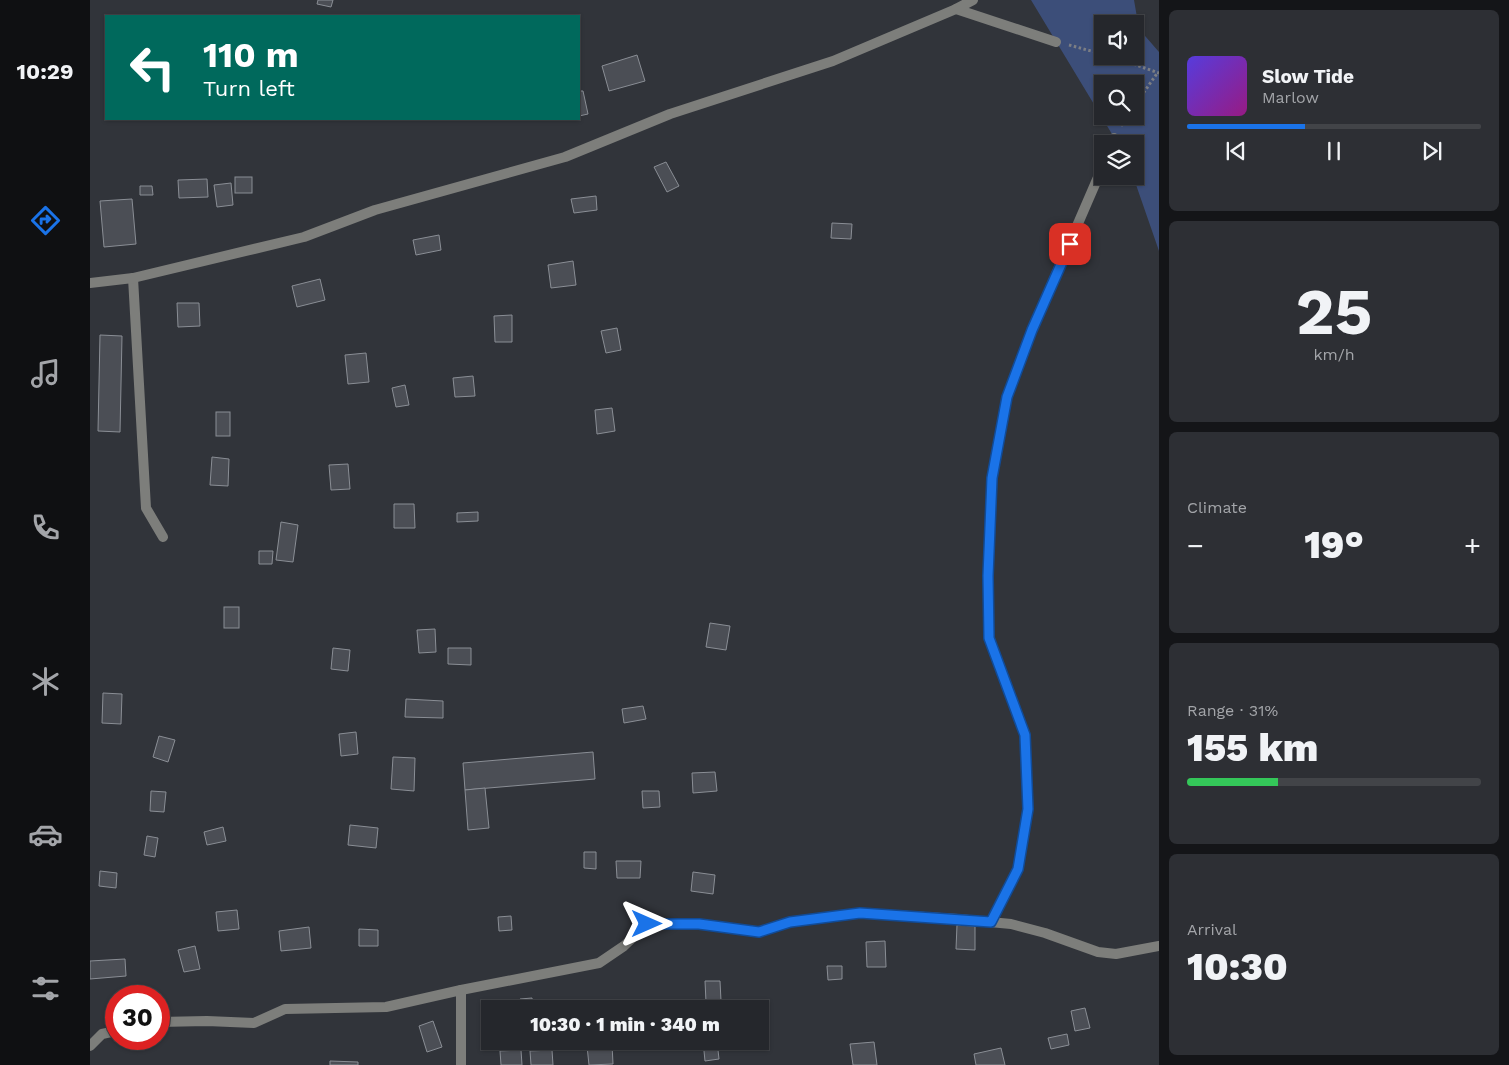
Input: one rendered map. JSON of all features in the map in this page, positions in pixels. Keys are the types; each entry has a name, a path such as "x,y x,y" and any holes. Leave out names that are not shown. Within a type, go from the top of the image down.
{"street":[{"path":"90,283 133,278 304,237 375,210 565,157 670,114 832,61 956,9 973,0"},
{"path":"956,9 1056,42"},
{"path":"991,922 1018,869 1028,809 1025,735 989,638 988,576 992,478 1007,397 1032,330 1095,185"},
{"path":"133,278 146,508 162,538"},
{"path":"170,1022 254,1023 284,1008 386,1007 599,963 624,946 647,924 699,924 759,932 790,922 860,913 1011,924 1044,933 1098,952 1116,954 1159,946"},
{"path":"461,990 461,1065"},
{"path":"90,1046 105,1033"}],"path":[{"path":"1056,42 1094,52"},
{"path":"1137,65 1158,72 1144,92"}],"shaded area":[{"path":"1031,0 1134,0 1137,15 1094,15 1094,65 1144,65 1144,35 1159,52 1159,251 1136,185 1144,185 1144,135 1113,135 1107,125 1144,125 1144,75 1094,75 1094,104"}],"building":[{"path":"318,0 333,0 331,7 317,4"},
{"path":"637,55 645,81 609,91 602,66"},
{"path":"580,91 583,91 588,114 580,116"},
{"path":"666,162 679,186 667,192 654,167"},
{"path":"235,177 252,177 252,193 235,193"},
{"path":"207,179 208,197 179,198 178,180"},
{"path":"231,183 233,205 217,207 214,185"},
{"path":"140,186 152,186 153,195 140,195"},
{"path":"596,196 597,210 574,213 571,199"},
{"path":"132,199 136,244 104,247 100,201"},
{"path":"832,223 852,224 851,239 831,238"},
{"path":"439,235 441,250 416,255 413,240"},
{"path":"573,261 576,285 551,288 548,265"},
{"path":"320,279 325,300 297,307 292,286"},
{"path":"177,303 199,303 200,326 178,327"},
{"path":"512,315 512,342 495,342 494,316"},
{"path":"617,328 621,350 606,353 601,331"},
{"path":"100,335 122,336 120,432 98,431"},
{"path":"366,353 369,382 348,384 345,355"},
{"path":"473,376 475,396 455,397 453,378"},
{"path":"405,385 409,405 396,407 392,388"},
{"path":"612,408 615,431 597,434 595,410"},
{"path":"216,412 230,412 230,436 216,436"},
{"path":"212,457 229,459 228,486 210,485"},
{"path":"348,464 350,489 331,490 329,465"},
{"path":"394,504 414,504 415,528 394,528"},
{"path":"478,512 478,521 457,522 457,513"},
{"path":"281,522 298,525 293,562 276,560"},
{"path":"259,551 273,551 272,564 259,564"},
{"path":"224,607 239,607 239,628 224,628"},
{"path":"710,623 730,626 726,650 706,647"},
{"path":"435,629 436,652 419,653 417,630"},
{"path":"333,648 350,650 348,671 331,669"},
{"path":"448,648 471,648 471,665 448,664"},
{"path":"103,693 122,694 121,724 102,723"},
{"path":"406,699 443,701 443,718 405,717"},
{"path":"643,706 646,719 624,723 622,709"},
{"path":"356,732 358,754 341,756 339,734"},
{"path":"159,736 175,740 168,762 153,757"},
{"path":"593,752 595,779 465,790 463,763"},
{"path":"393,757 415,758 414,791 391,789"},
{"path":"715,772 717,791 693,793 692,773"},
{"path":"485,788 489,828 468,830 465,790"},
{"path":"151,791 166,792 164,812 150,811"},
{"path":"642,791 659,791 660,807 643,808"},
{"path":"350,825 378,828 376,848 348,845"},
{"path":"223,827 226,841 207,845 204,832"},
{"path":"147,836 158,838 155,857 144,855"},
{"path":"584,852 596,852 596,869 584,868"},
{"path":"616,861 641,861 640,878 617,878"},
{"path":"100,871 117,873 116,888 99,886"},
{"path":"693,872 715,875 713,894 691,891"},
{"path":"237,910 239,929 218,931 216,912"},
{"path":"511,916 512,930 499,931 498,917"},
{"path":"957,925 975,926 975,950 956,949"},
{"path":"309,927 311,948 281,951 279,931"},
{"path":"359,929 378,930 378,946 359,946"},
{"path":"885,941 886,967 867,967 866,942"},
{"path":"195,946 200,969 184,972 178,950"},
{"path":"125,959 126,976 90,979 90,961"},
{"path":"827,966 842,966 842,979 828,980"},
{"path":"705,981 720,981 721,1000 706,1000"},
{"path":"532,998 532,1000 520,1000"},
{"path":"1085,1008 1090,1028 1075,1031 1071,1011"},
{"path":"433,1021 442,1047 427,1052 419,1026"},
{"path":"1067,1034 1069,1045 1051,1049 1048,1038"},
{"path":"874,1042 877,1065 853,1065 850,1044"},
{"path":"1001,1048 1005,1065 976,1065 974,1054"},
{"path":"521,1050 522,1065 501,1065 500,1051"},
{"path":"552,1050 553,1065 531,1065 530,1051"},
{"path":"587,1050 612,1050 613,1064 589,1065"},
{"path":"704,1050 718,1050 719,1059 705,1061"},
{"path":"330,1061 358,1062 358,1065 330,1065"}],"route":[{"path":"647,924 699,924 759,932 790,922 860,913 991,922 1018,869 1028,809 1025,735 989,638 988,576 992,478 1007,397 1032,330 1070,244"}]}
